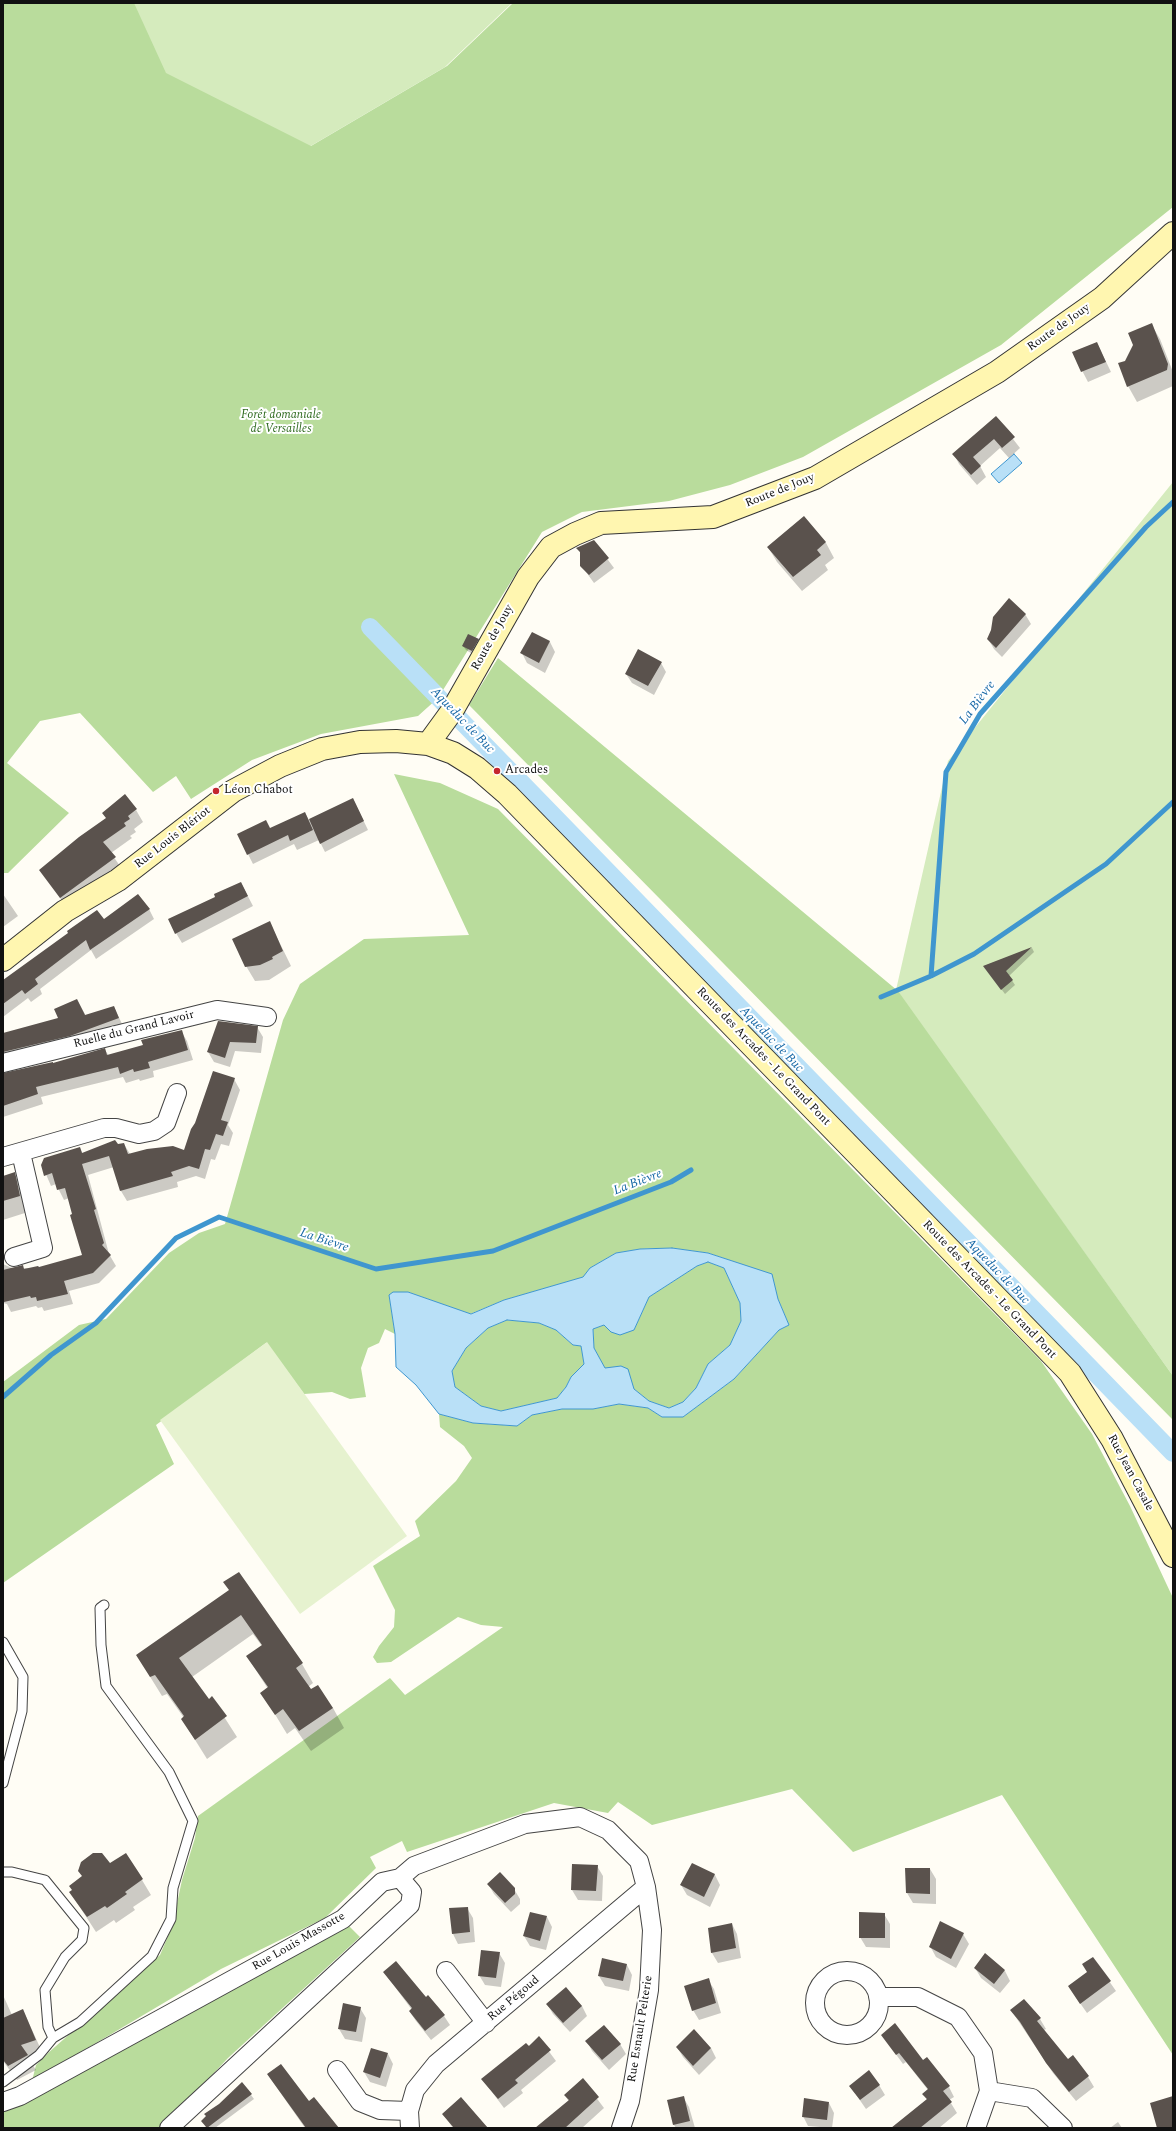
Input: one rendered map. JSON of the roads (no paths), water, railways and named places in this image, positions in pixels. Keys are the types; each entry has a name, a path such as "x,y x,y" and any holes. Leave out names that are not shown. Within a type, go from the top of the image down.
{"main road":[{"name":"Route de Jouy","path":"428,744 452,711 528,577 551,547 574,534 601,524 713,517 815,478 997,372 1102,298 1173,233"},
{"name":"Rue Louis Blériot","path":"3,960 65,911 118,880 233,791 280,766 322,749 360,742 396,741 428,744"},
{"name":"Route des Arcades - Le Grand Pont","path":"428,744 453,753 477,768 507,794 1070,1373 1083,1391"},
{"name":"Rue Jean Casale","path":"1083,1391 1116,1445 1173,1556"}],"street":[{"name":"Ruelle du Grand Lavoir","path":"3,1063 217,1010 267,1017"},
{"path":"3,1157 104,1128 116,1128 139,1134 154,1131 166,1123 177,1094"},
{"path":"14,1257 43,1248 21,1153"},
{"name":"Rue Esnault Pelterie","path":"400,1878 414,1866 525,1824 580,1817 608,1830 639,1861 646,1887 652,1930 649,1990 630,2100 621,2128"},
{"path":"169,2128 410,1905 412,1892 400,1878"},
{"name":"Rue Louis Massotte","path":"3,2102 20,2096 342,1919 382,1882 400,1878"},
{"name":"Rue Pégoud","path":"410,2120 415,2090 436,2064 646,1887"},
{"path":"446,1971 486,2023"},
{"path":"878,1997 918,1996 958,2017 983,2053 989,2091 976,2128"},
{"path":"337,2070 360,2102 410,2120"},
{"path":"989,2091 1032,2098 1063,2128"}],"lane":[{"path":"3,2082 39,2055 53,2038 80,2022 152,1956 171,1919 173,1888 193,1821 169,1772 106,1686 100,1638 100,1608 104,1605"},
{"path":"3,1642 22,1677 22,1712 3,1783"},
{"path":"3,1872 12,1872 45,1880 84,1928 82,1940 65,1957 45,1990 48,2026 53,2038"}],"water":[{"path":"1014,454 1022,463 999,483 991,474"},
{"path":"672,1248 708,1253 772,1274 778,1299 789,1325 779,1330 734,1379 683,1417 662,1417 648,1408 619,1404 593,1409 562,1409 532,1415 517,1426 473,1423 439,1414 416,1385 396,1367 395,1334 389,1295 393,1292 408,1292 471,1314 504,1300 583,1277 590,1268 616,1253 640,1249","holes":["708,1262 724,1268 740,1303 741,1321 730,1345 708,1364 696,1388 683,1402 669,1408 649,1401 634,1389 628,1369 621,1366 605,1368 594,1348 593,1329 604,1325 611,1332 620,1335 634,1330 649,1297 697,1266","507,1320 539,1323 556,1330 573,1345 581,1346 584,1364 571,1377 566,1387 557,1398 501,1411 481,1406 455,1387 452,1371 466,1348 488,1328"]}],"waterway":[{"name":"La Bièvre","path":"931,976 946,772 980,714 1146,527 1173,502"},
{"name":"Aqueduc de Buc","path":"370,627 1173,1453"},
{"name":"La Bièvre","path":"881,997 931,976 974,954 1106,864 1173,802"},
{"name":"La Bièvre","path":"3,1397 51,1355 96,1323 176,1238 219,1217 376,1269 493,1251 671,1182 691,1170"}],"place":[{"name":"Arcades","path":"497,771"},
{"name":"Léon Chabot","path":"216,791"}],"park label":[{"name":"Forêt domaniale de Versailles","path":"281,423"}]}
